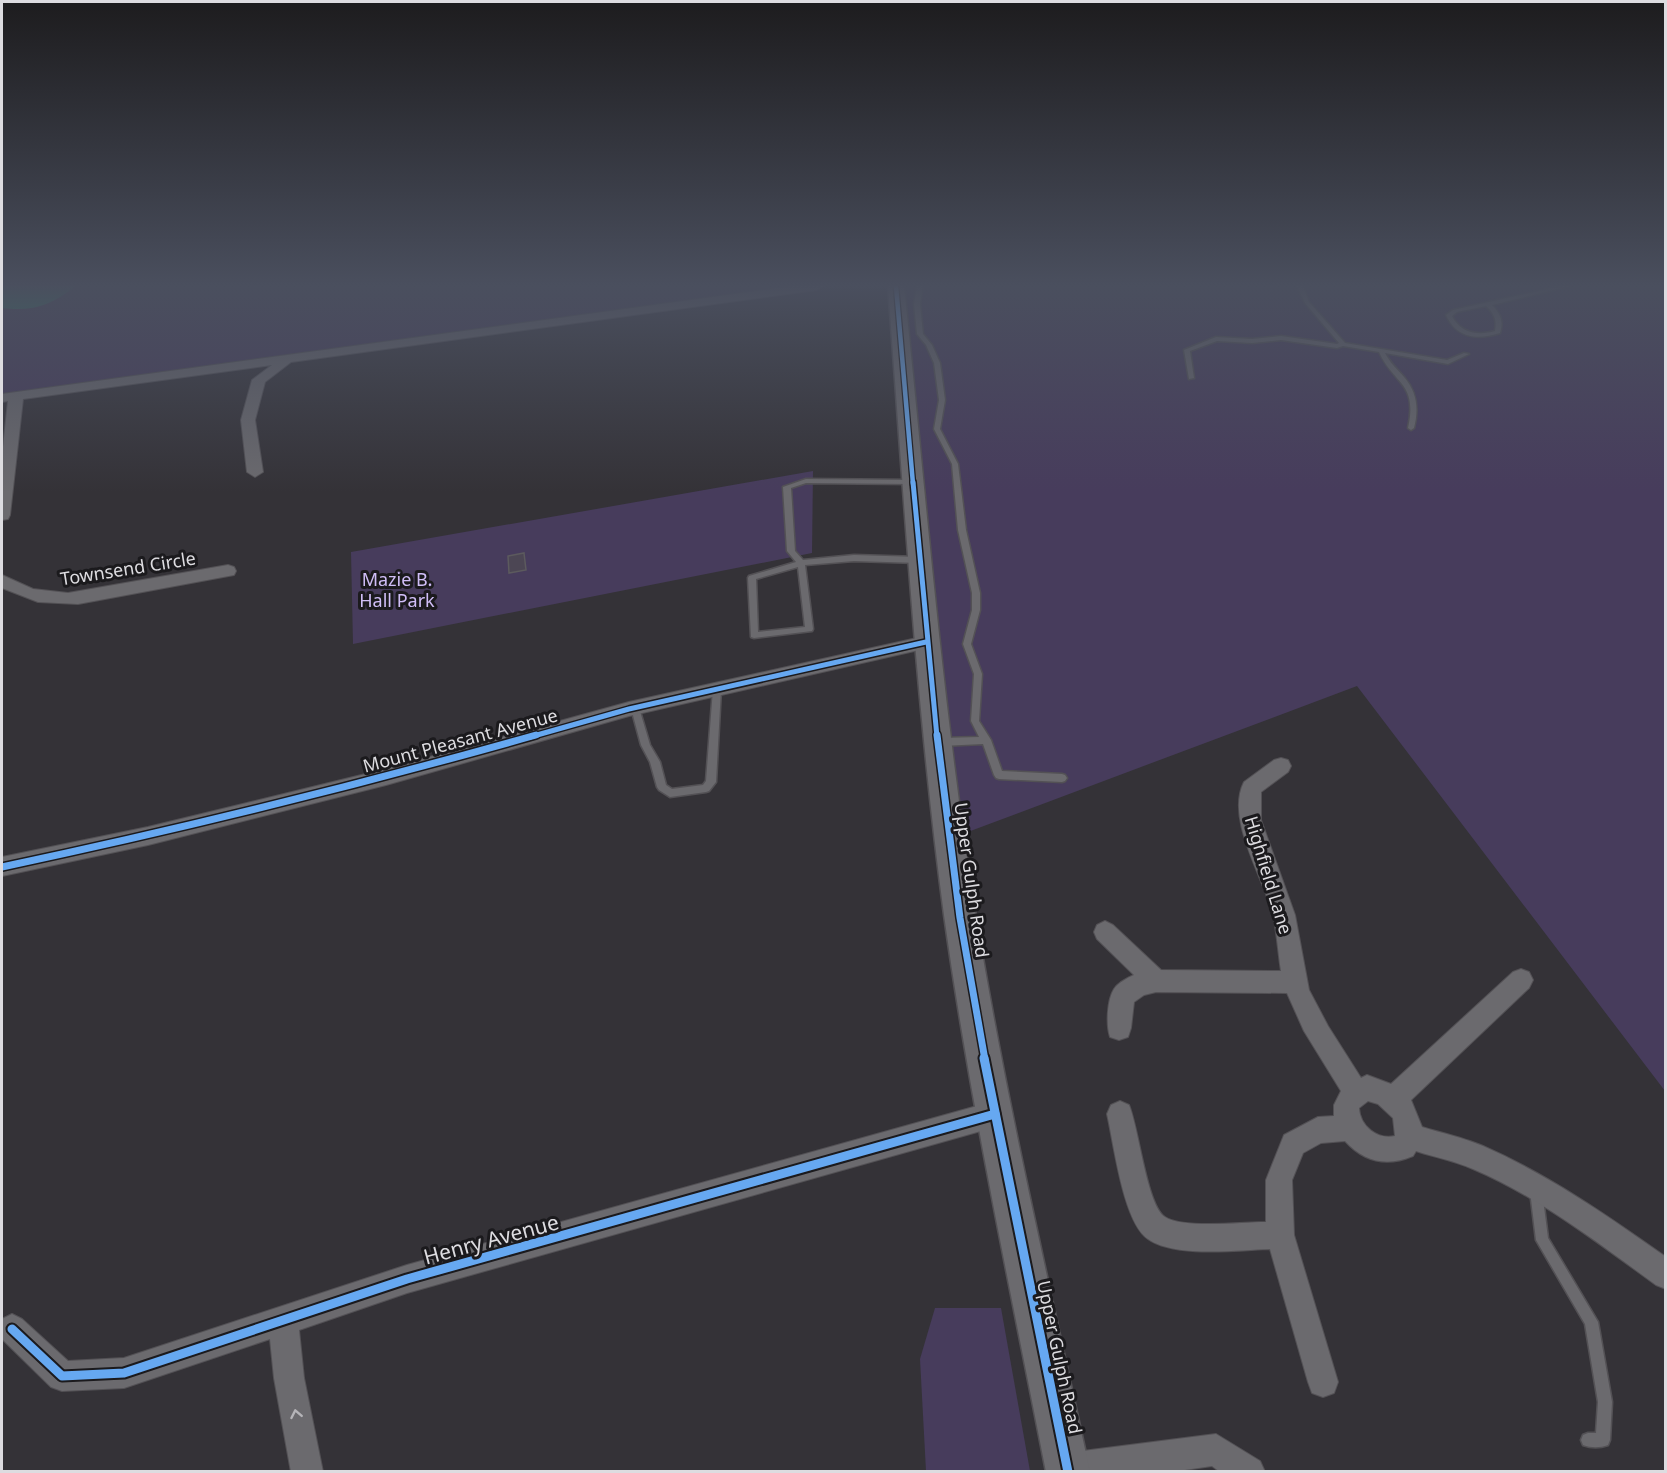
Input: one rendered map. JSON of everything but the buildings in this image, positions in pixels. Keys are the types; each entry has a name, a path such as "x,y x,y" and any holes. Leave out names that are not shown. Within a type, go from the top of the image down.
{"street":[{"path":"2,515 9,397 314,355"},
{"name":"Upper Gulph Road","path":"902,355 926,642 966,950 995,1114 1068,1471"},
{"path":"255,472 248,420 259,380 290,358"},
{"name":"Townsend Circle","path":"2,582 16,591 54,599 102,594 228,571"},
{"name":"Mount Pleasant Avenue","path":"2,867 148,836 386,777 635,708 926,642"},
{"name":"Highfield Lane","path":"1281,766 1251,788 1248,804 1250,822 1283,912 1290,946 1293,982 1302,1003 1355,1091"},
{"path":"1105,932 1156,981"},
{"path":"1394,1099 1521,980"},
{"path":"1119,1028 1123,996 1138,985 1156,981 1293,982"},
{"path":"1367,1088 1375,1089 1394,1099 1402,1108 1410,1124 1410,1136 1404,1147 1386,1152 1374,1148 1359,1138 1351,1127 1346,1110 1348,1097 1355,1091 1367,1088"},
{"name":"Henry Avenue","path":"12,1329 62,1376 124,1373 407,1279 995,1114"},
{"path":"1120,1114 1142,1210 1157,1229 1190,1238 1280,1235"},
{"path":"1323,1382 1280,1235 1280,1180 1293,1144 1318,1130 1351,1127"},
{"path":"1410,1136 1477,1157 1536,1187 1596,1224 1665,1275"},
{"path":"283,1320 289,1378 307,1472"},
{"path":"1068,1471 1216,1450 1248,1472"}],"lane":[{"path":"932,355 937,363 942,400 937,429 955,464 962,530 976,593 976,610 967,644 978,674 975,721 986,740 999,775 1062,778"},
{"path":"1188,355 1191,378"},
{"path":"1383,355 1386,363 1410,390 1415,417 1411,428"},
{"path":"1407,355 1448,362 1464,355"},
{"path":"913,482 806,481 787,487 791,550 801,563 809,629 754,635 752,578 801,563 854,558 919,560"},
{"path":"635,708 662,787 670,793 706,788 711,782 717,689"},
{"path":"938,742 986,740"},
{"path":"1536,1187 1542,1240 1591,1322 1605,1402 1603,1440 1588,1440"}],"green space":[{"path":"2,355 317,355 2,398"},
{"path":"903,355 1665,355 1665,1091 1357,686 949,839"},
{"name":"Mazie B. Hall Park","path":"813,471 812,553 353,644 351,552"},
{"path":"935,1308 1001,1308 1030,1471 926,1471 920,1359"}],"cycle path":[{"path":"902,355 933,700 960,918 1003,1156 1068,1472"},
{"path":"2,867 148,836 386,777 629,709 926,642"},
{"path":"12,1329 62,1376 124,1373 407,1279 995,1114"}]}
